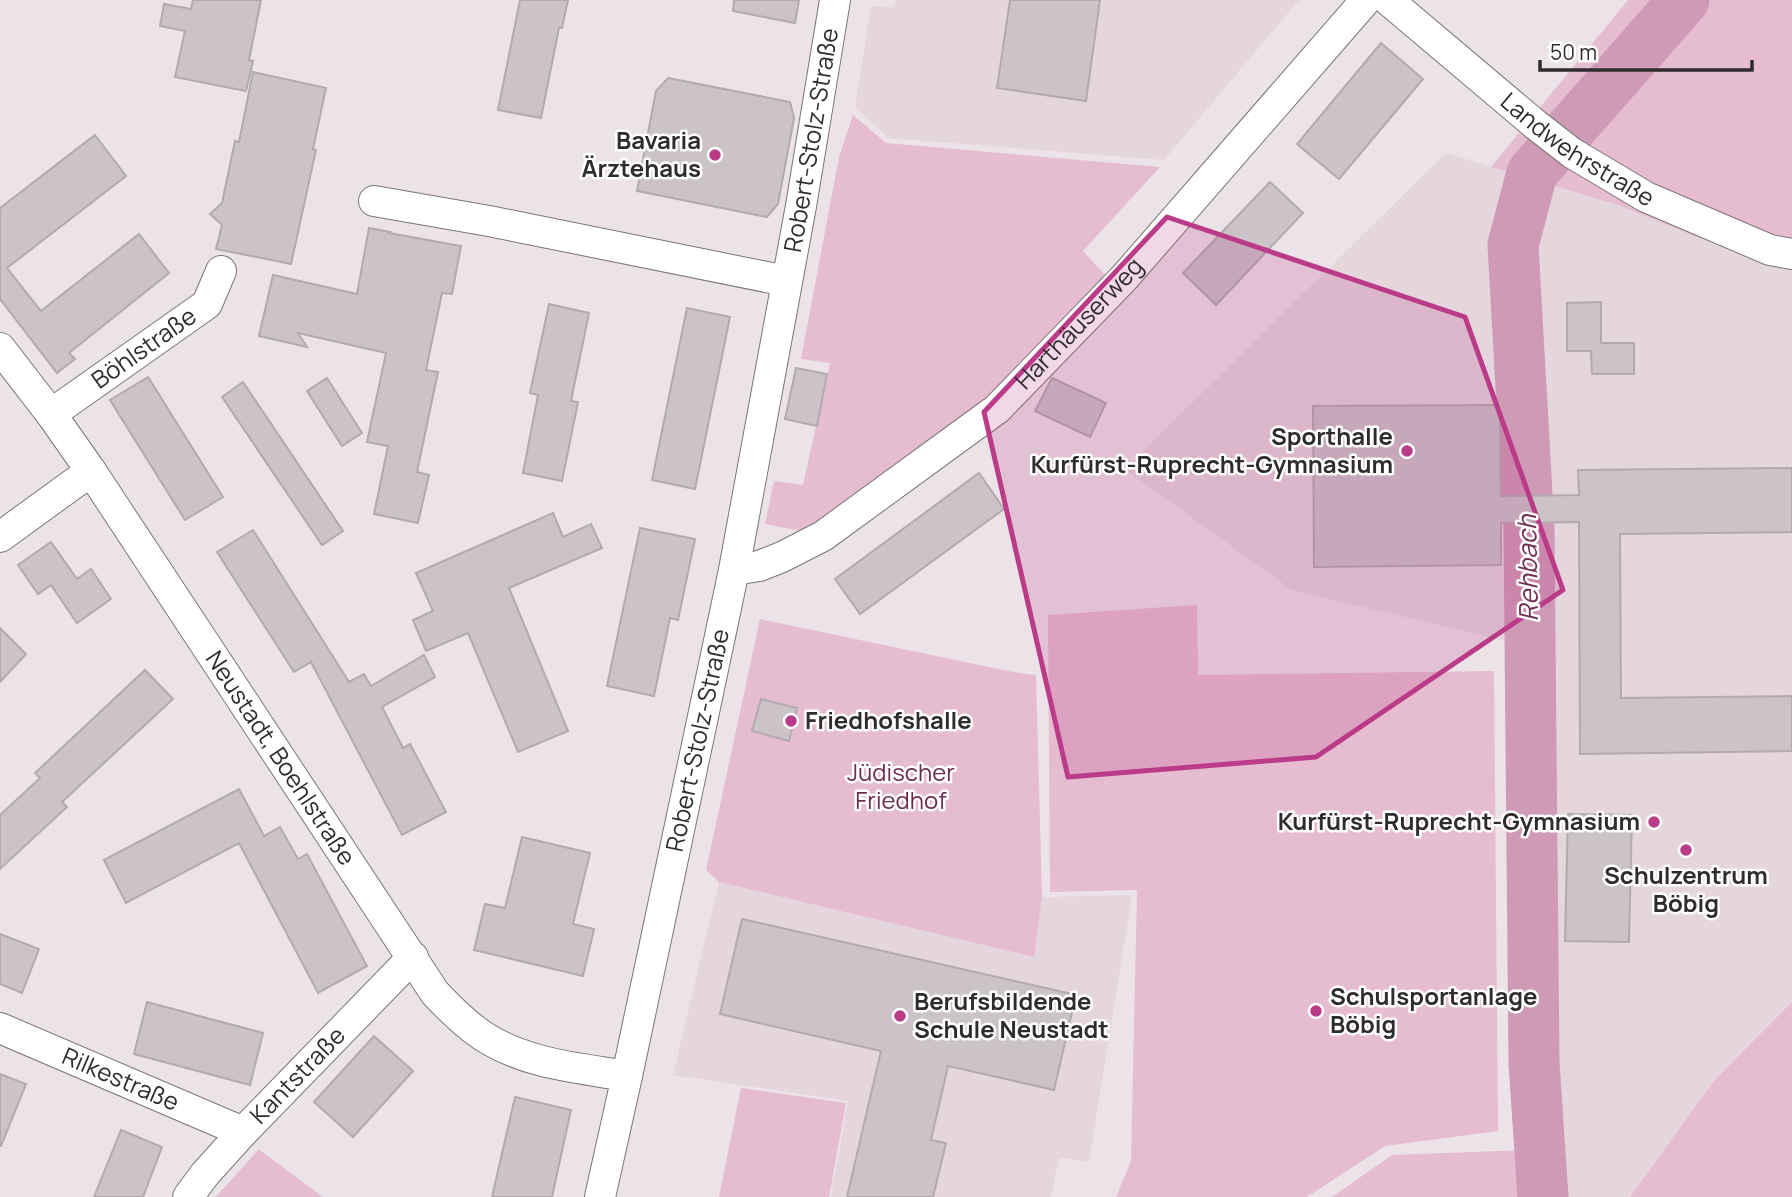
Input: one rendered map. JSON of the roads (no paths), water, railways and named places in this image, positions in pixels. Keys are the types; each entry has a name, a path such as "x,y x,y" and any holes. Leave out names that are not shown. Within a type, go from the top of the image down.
{"street":[{"name":"Robert-Stolz-Straße","path":"600,1197 734,570 835,0"},
{"name":"Harthäuserweg","path":"734,570 759,566 823,536 997,409 1124,278 1366,0"},
{"name":"Landwehrstraße","path":"1388,0 1572,153 1646,197 1770,250 1792,254"},
{"name":"Robert-Stolz-Straße","path":"374,201 489,220 786,281"},
{"name":"Böhlstraße","path":"51,414 207,304 221,271"},
{"name":"Neustadt, Boehlstraße","path":"0,348 51,414 90,471 435,993 456,1016 483,1036 509,1050 542,1062 627,1076"},
{"path":"0,537 90,471"},
{"name":"Kantstraße","path":"188,1197 243,1132 413,957"},
{"name":"Rilkestraße","path":"0,1027 243,1132"}],"waterway":[{"name":"Rehbach","path":"1543,1197 1534,1063 1529,530 1513,245 1532,173 1684,0"}],"place":[{"name":"Bavaria Ärztehaus","path":"715,155"},
{"name":"Sporthalle Kurfürst-Ruprecht-Gymnasium","path":"1407,451"},
{"name":"Friedhofshalle","path":"791,721"},
{"name":"Kurfürst-Ruprecht-Gymnasium","path":"1654,822"},
{"name":"Schulzentrum Böbig","path":"1686,850"},
{"name":"Schulsportanlage Böbig","path":"1316,1011"},
{"name":"Berufsbildende Schule Neustadt","path":"900,1016"}],"park label":[{"name":"Jüdischer Friedhof","path":"901,787"}]}
